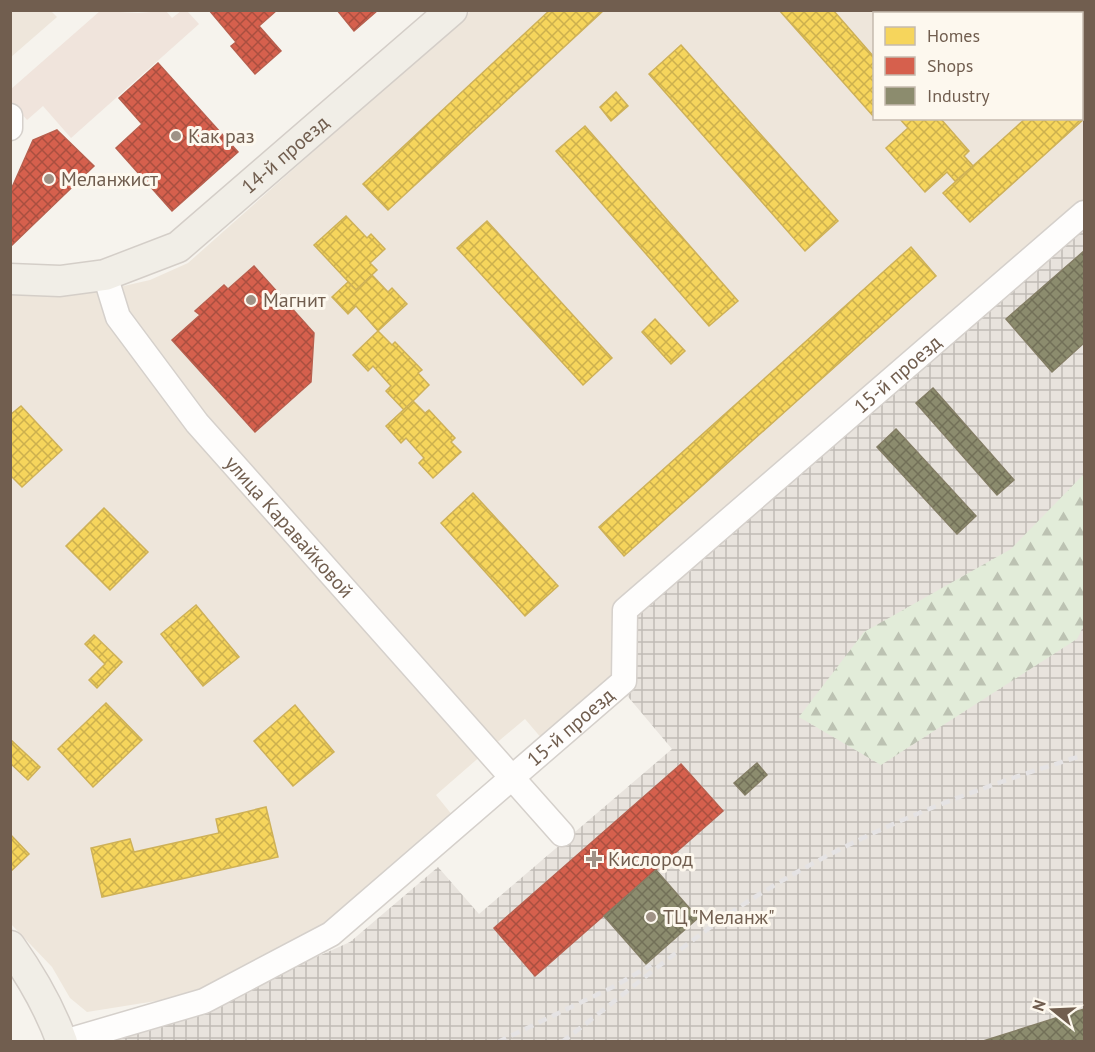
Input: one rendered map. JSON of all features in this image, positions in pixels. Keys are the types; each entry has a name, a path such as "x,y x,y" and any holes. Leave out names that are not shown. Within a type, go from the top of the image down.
{"main road":[{"name":"14-й проезд","path":"105,275 178,247 452,10"},
{"path":"10,279 60,281 105,275"},
{"path":"11,946 28,970 50,1009 63,1041"}],"street":[{"path":"10,116 10,128"},
{"name":"15-й проезд","path":"63,1041 204,1001 331,934 624,681 625,610 1084,213"},
{"name":"улица Каравайковой","path":"105,275 118,317 197,423 562,834"}],"shaded area":[{"path":"11,10 51,11 57,17 11,57"},
{"path":"100,11 138,13 166,11 172,18 181,11 187,11 199,24 71,138 43,106 27,120 11,101 10,90"},
{"path":"471,11 1084,11 1084,206 613,679 543,740 525,719 494,745 157,363 115,288 150,280 188,263"},
{"path":"1084,224 1084,1041 80,1042 204,1007 350,942 438,867 479,914 672,749 624,692 633,613"},
{"path":"104,290 113,319 483,754 436,795 453,816 329,923 200,994 87,1012 70,998 52,967 11,924 11,292"}],"green space":[{"path":"1084,474 1084,625 1077,639 881,765 799,717 864,632 1011,549"}],"building: Homes":[{"path":"550,10 604,10 388,210 363,184"},
{"path":"779,10 833,10 873,56 873,116"},
{"path":"681,45 838,221 805,251 649,74"},
{"path":"1084,66 1083,120 1083,67"},
{"path":"616,92 628,106 611,121 600,107"},
{"path":"901,120 942,120 969,151 964,156 973,166 955,181 947,172 925,192 886,148 908,128"},
{"path":"1024,120 1083,120 970,222 943,193"},
{"path":"585,126 738,301 709,326 556,151"},
{"path":"346,216 367,238 371,234 385,249 370,263 377,270 356,290 314,245"},
{"path":"487,221 612,358 583,385 457,248"},
{"path":"911,247 936,276 624,556 599,527"},
{"path":"372,275 388,292 392,288 407,304 378,331 356,306 348,314 332,297 348,282 356,290"},
{"path":"655,319 685,351 671,364 642,332"},
{"path":"378,331 392,345 395,342 422,370 418,373 429,385 404,410 386,391 391,386 373,366 368,371 353,355"},
{"path":"413,401 425,413 429,410 455,438 451,442 461,452 433,478 419,463 424,458 406,438 401,443 386,426"},
{"path":"21,406 62,450 22,487 10,475 10,415"},
{"path":"473,493 558,586 525,616 441,523"},
{"path":"104,508 148,552 110,590 66,546"},
{"path":"196,605 239,657 203,686 161,634"},
{"path":"94,635 122,662 97,688 89,680 105,664 85,644"},
{"path":"106,703 142,740 93,787 58,749"},
{"path":"295,705 334,752 293,786 254,741"},
{"path":"10,739 40,767 28,780 10,763"},
{"path":"266,807 278,857 102,897 91,848 130,839 134,852 219,833 216,819"},
{"path":"10,834 29,854 10,872"}],"building: Shops":[{"path":"209,10 277,10 259,26 281,51 255,74 231,46 236,42"},
{"path":"337,10 378,10 354,31"},
{"name":"Как раз","path":"158,63 238,152 172,211 116,148 142,124 119,98"},
{"name":"Меланжист","path":"57,130 94,166 10,247 10,192 33,140"},
{"path":"254,266 314,333 311,382 255,432 172,340 200,315 195,311 224,285 228,289"},
{"path":"681,764 723,811 535,976 494,928"}],"building: Industry":[{"path":"1084,251 1084,343 1052,372 1006,319"},
{"path":"933,388 1014,480 997,495 916,403"},
{"path":"896,429 976,516 957,534 877,447"},
{"path":"757,763 767,775 745,795 734,783"},
{"name":"ТЦ \"Меланж\"","path":"656,870 698,918 646,964 604,916"},
{"path":"1084,1009 1084,1042 980,1042"}],"railway":[{"path":"562,1042 706,930 795,873 875,832 915,815 997,783 1084,755"},
{"path":"498,1042 615,986 651,965"}],"place":[{"name":"Как раз","path":"176,136"},
{"name":"Меланжист","path":"49,179"},
{"name":"Магнит","path":"251,300"},
{"name":"Кислород","path":"594,859"},
{"name":"ТЦ \"Меланж\"","path":"651,917"}]}
